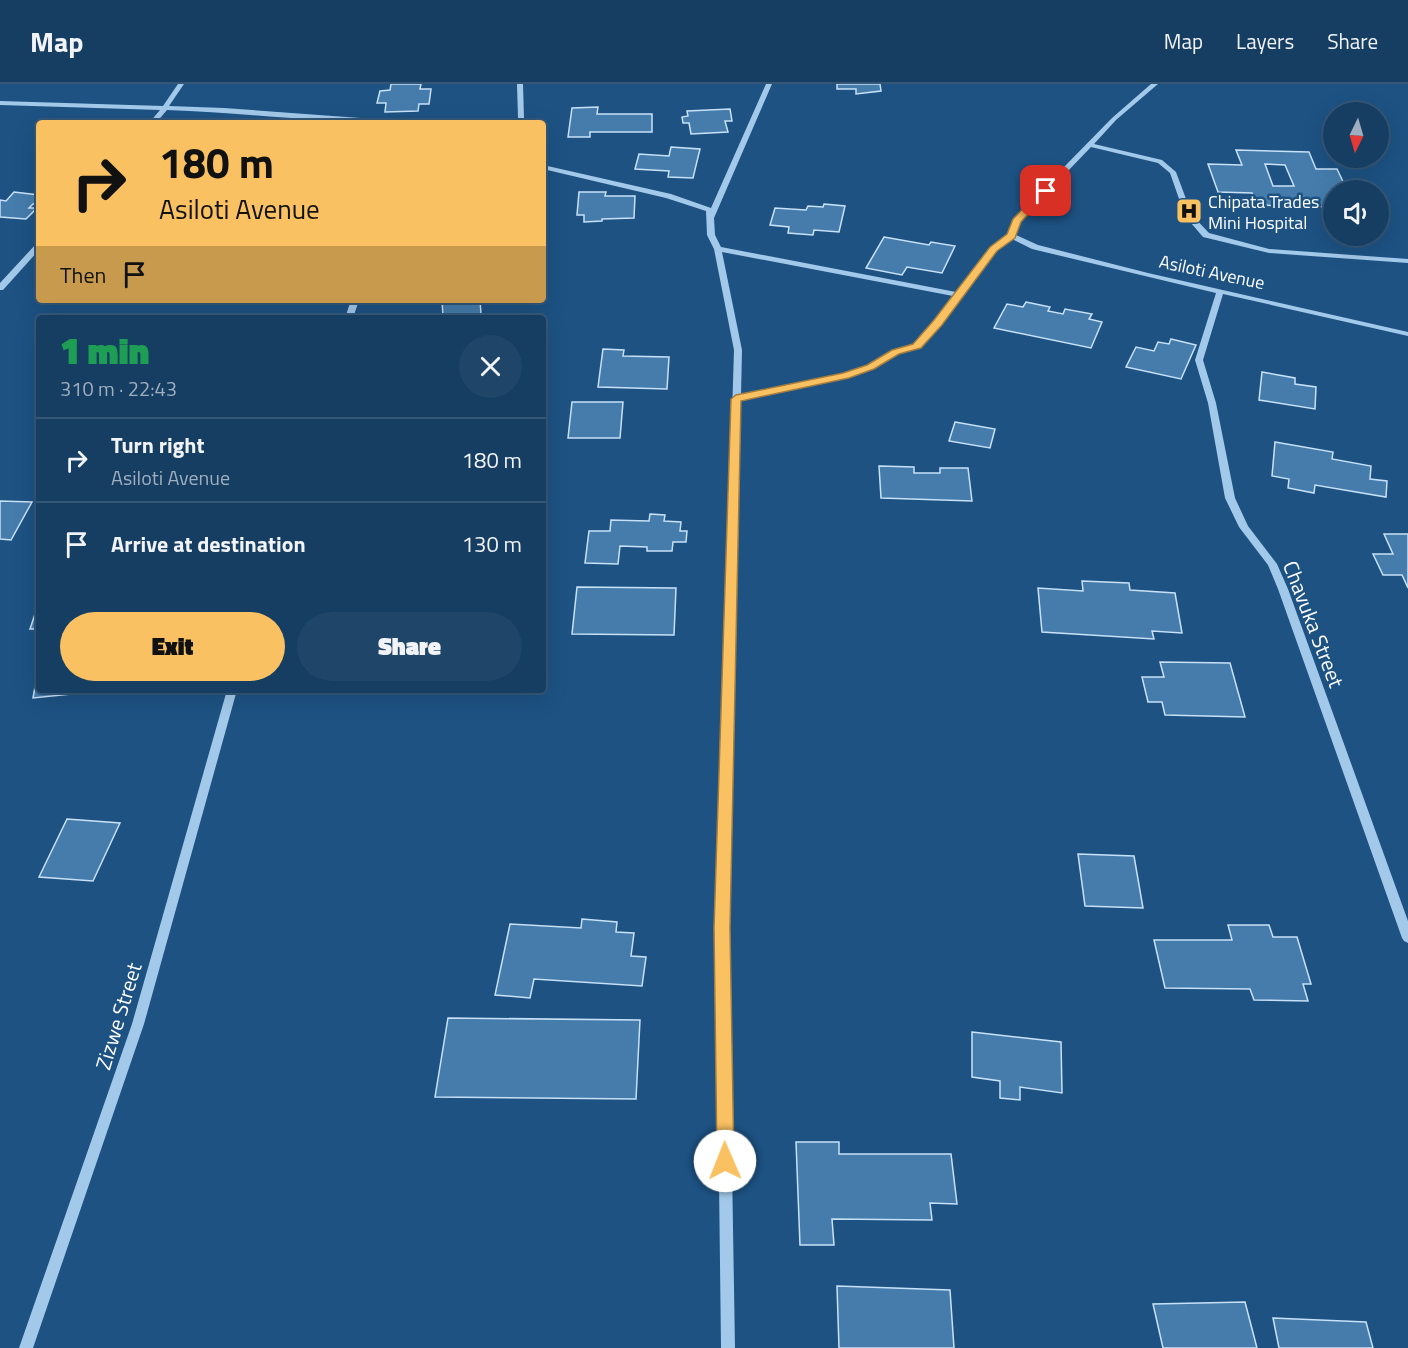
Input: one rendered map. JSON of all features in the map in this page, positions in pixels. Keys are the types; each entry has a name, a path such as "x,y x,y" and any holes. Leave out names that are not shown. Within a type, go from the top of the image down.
{"street":[{"path":"155,120 181,84"},
{"path":"519,120 521,118 520,84"},
{"path":"711,217 770,84"},
{"path":"736,399 845,376 870,367 896,352 917,346 993,249 1012,236 1017,221 1114,119 1155,84"},
{"path":"0,103 165,108 361,120"},
{"path":"1089,145 1160,161 1173,172 1189,216 1206,235 1269,251 1408,261"},
{"path":"546,168 683,200 710,210 711,235 718,249 738,350 722,928 728,1348"},
{"name":"Asiloti Avenue","path":"1012,236 1035,247 1408,334"},
{"path":"0,288 36,249"},
{"path":"718,249 958,294"},
{"name":"Chavuka Street","path":"1220,291 1199,360 1212,403 1230,498 1244,527 1272,564 1283,590 1408,938"},
{"name":"Zizwe Street","path":"26,1348 138,1024 231,693"}],"building":[{"path":"391,84 421,84 420,89 431,89 429,104 419,104 418,111 385,112 386,103 377,103 380,91 390,90"},
{"path":"837,84 880,84 881,91 856,94 856,89 837,89"},
{"path":"598,107 597,114 652,114 652,132 590,132 590,137 568,137 572,108"},
{"path":"730,109 732,121 725,121 728,132 691,134 689,123 683,123 682,117 688,116 687,111"},
{"path":"671,147 700,149 693,178 668,177 669,171 635,169 639,154 669,156"},
{"path":"1236,150 1309,152 1316,169 1337,169 1342,180 1323,180 1323,207 1257,205 1252,193 1218,192 1208,164 1242,165","holes":["1265,164 1285,165 1294,186 1273,186"]},
{"path":"14,192 36,195 36,204 29,208 36,209 26,219 0,217 0,200 6,201"},
{"path":"579,192 606,192 605,196 635,196 634,218 584,222 584,215 577,215"},
{"path":"824,204 845,206 839,232 814,230 813,235 788,233 789,227 770,225 775,208 806,210 808,206 823,207"},
{"path":"884,237 929,245 931,242 955,246 942,273 907,267 902,275 866,268"},
{"path":"1026,302 1050,307 1048,311 1063,314 1065,309 1092,314 1089,319 1102,322 1091,348 994,328 1007,304 1023,307"},
{"path":"442,303 480,303 481,314 443,315"},
{"path":"1171,339 1196,345 1181,379 1126,367 1136,347 1154,351 1158,342 1169,344"},
{"path":"603,349 624,350 623,356 669,357 667,389 598,387"},
{"path":"1262,372 1295,378 1295,384 1316,387 1315,409 1259,400"},
{"path":"572,402 623,402 620,438 568,438"},
{"path":"955,422 995,429 990,448 949,441"},
{"path":"1275,442 1333,452 1332,459 1371,466 1370,479 1387,481 1386,497 1315,485 1314,493 1288,488 1289,479 1272,476"},
{"path":"879,466 914,467 914,473 940,473 940,468 968,468 972,501 881,498"},
{"path":"0,501 32,502 11,540 0,539"},
{"path":"650,514 665,515 664,521 681,522 680,531 687,531 686,542 673,542 672,551 647,551 647,547 620,546 618,564 585,563 589,531 610,531 611,520 649,521"},
{"path":"1384,534 1408,534 1408,588 1402,575 1383,575 1373,554 1393,554"},
{"path":"1082,581 1129,583 1130,590 1175,593 1182,633 1152,631 1154,639 1042,632 1038,588 1083,591"},
{"path":"577,587 676,588 674,635 572,634"},
{"path":"36,611 36,629 30,629"},
{"path":"1160,662 1230,663 1245,717 1165,715 1162,702 1148,702 1142,677 1164,677"},
{"path":"36,682 36,693 82,693 33,698"},
{"path":"67,819 120,823 93,881 39,877"},
{"path":"1078,854 1134,856 1143,908 1085,906"},
{"path":"582,919 617,922 616,932 634,933 631,956 646,957 642,986 534,979 530,998 495,995 510,924 581,928"},
{"path":"1228,925 1269,925 1273,937 1297,937 1311,984 1303,984 1308,1001 1254,1000 1250,989 1165,988 1154,940 1232,940"},
{"path":"448,1018 640,1020 636,1099 435,1097"},
{"path":"972,1032 1061,1042 1062,1093 1020,1087 1020,1100 1000,1098 1000,1081 972,1077"},
{"path":"796,1142 839,1142 839,1154 951,1154 957,1204 930,1203 932,1220 832,1219 834,1245 800,1245"},
{"path":"837,1286 950,1290 954,1348 839,1348"},
{"path":"1245,1302 1257,1348 1163,1348 1153,1304"},
{"path":"1273,1318 1366,1322 1373,1348 1279,1348"}],"place":[{"name":"Chipata Trades Mini Hospital","path":"1189,211"}],"route":[{"path":"725,1161 722,928 736,399 845,376 870,367 896,352 917,346 993,249 1012,236 1017,221 1046,191"}]}
